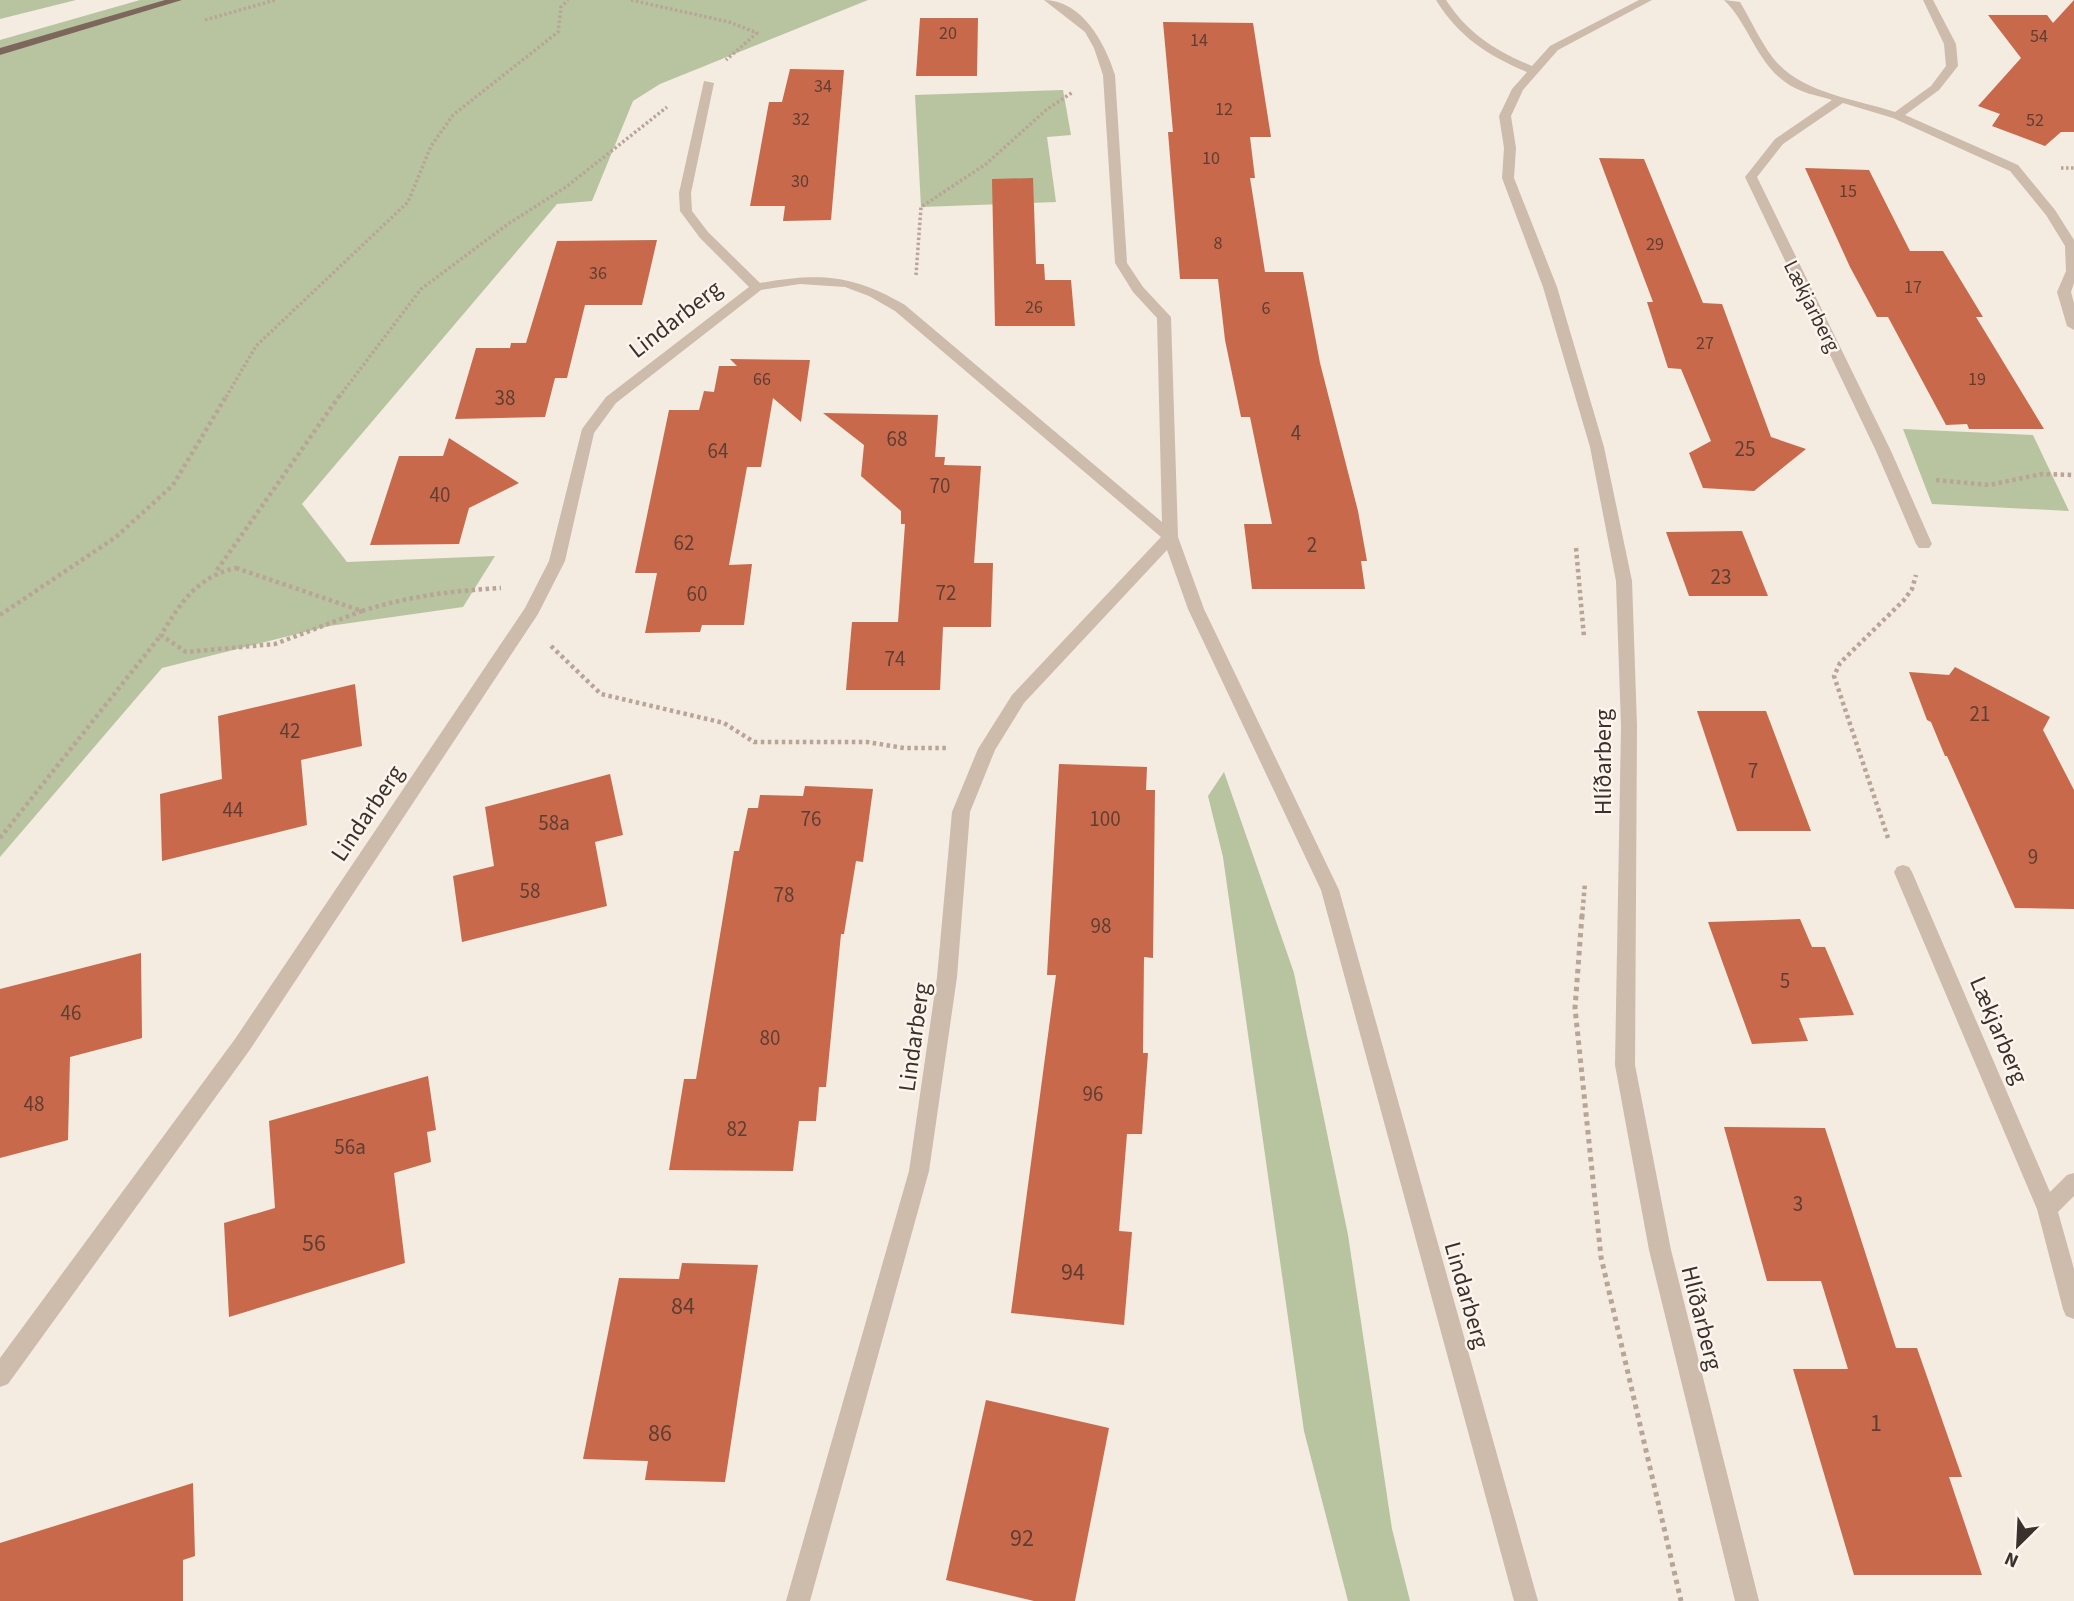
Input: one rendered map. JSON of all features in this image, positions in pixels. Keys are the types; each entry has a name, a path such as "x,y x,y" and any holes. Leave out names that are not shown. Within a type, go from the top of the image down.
{"main road":[{"path":"0,52 177,0"}],"street":[{"name":"Lindarberg","path":"1049,0 1078,18 1101,45 1108,75 1121,263 1138,289 1164,317 1170,537 1196,609 1330,890 1526,1601"},
{"path":"1441,0 1455,23 1485,50 1533,70"},
{"name":"Hlíðarberg","path":"1647,0 1554,48 1518,89 1505,116 1510,148 1508,178 1550,287 1597,447 1624,582 1629,726 1625,1065 1660,1250 1747,1601"},
{"path":"1729,0 1736,4 1767,58 1779,72 1799,86 1896,116 2014,168 2052,214 2071,246 2072,271 2064,292 2074,327"},
{"path":"1896,116 1935,88 1952,66 1950,44 1928,0"},
{"name":"Lindarberg","path":"708,83 685,193 686,211 704,235 757,287"},
{"name":"Lækjarberg","path":"1841,99 1795,128 1762,157 1752,177 1778,238 1897,476 1924,544"},
{"name":"Lindarberg","path":"0,1377 242,1045 532,610 557,561 587,432 611,400 757,287 800,279 847,283 874,293 912,318 1170,537"},
{"name":"Lindarberg","path":"798,1601 919,1171 947,977 961,812 987,749 1018,699 1170,537"},
{"name":"Lækjarberg","path":"1903,872 2047,1209 2074,1309"},
{"path":"2047,1209 2074,1182"}],"path":[{"path":"0,615 116,537 173,485 256,346 408,202 430,146 453,115 558,32 561,7 568,0"},
{"path":"631,0 729,22 757,33 716,68"},
{"path":"912,318 921,207 970,177 1006,148 1054,101 1108,75"},
{"path":"0,838 160,635 181,600 217,570 334,403 422,289 508,224 566,187 676,100"},
{"path":"1897,476 1989,485 2042,474 2074,475"},
{"path":"1575,544 1584,638"},
{"path":"1903,872 1888,839 1834,676 1840,663 1912,589 1924,544"},
{"path":"217,570 236,568 362,611"},
{"path":"160,635 186,652 275,644 402,598 437,592 544,585"},
{"path":"532,610 554,650 601,695 724,723 754,743 867,742 904,748 987,749"},
{"path":"1586,869 1575,1007 1601,1257 1681,1601"}],"green space":[{"path":"0,0 76,0 0,19"},
{"path":"140,0 868,0 660,84 633,101 592,201 557,204 302,504 347,562 495,556 463,607 329,626 162,668 0,857 0,40"},
{"path":"1063,90 1071,135 1047,137 1056,202 921,207 915,95"},
{"path":"1903,429 2033,435 2069,511 1932,504"},
{"path":"1224,772 1294,973 1348,1235 1392,1529 1410,1601 1348,1601 1304,1431 1223,857 1208,796"}],"building":[{"path":"2074,0 2074,132 2061,132 2045,146 1992,126 2000,114 1978,106 2021,58 1988,15 2047,15 2053,23"},
{"path":"920,18 978,18 977,76 916,76"},
{"path":"1163,22 1253,23 1271,137 1250,137 1255,178 1250,178 1265,272 1303,272 1320,363 1358,511 1367,561 1361,561 1365,589 1252,589 1244,524 1272,524 1250,417 1241,417 1225,340 1218,279 1180,279 1168,132 1173,132"},
{"path":"790,69 844,70 831,220 783,221 785,206 750,206 769,102 782,102"},
{"path":"1599,158 1644,159 1703,303 1722,304 1771,437 1806,449 1754,491 1703,488 1689,453 1711,441 1681,369 1668,368 1647,302 1653,302"},
{"path":"1805,168 1869,170 1910,251 1943,251 1983,317 1976,317 2044,429 1969,429 1967,424 1946,425 1888,317 1877,317 1850,267"},
{"path":"1033,178 1036,264 1044,264 1045,280 1071,280 1075,326 995,326 992,179"},
{"path":"657,240 642,305 585,305 567,378 555,378 545,417 455,419 476,348 510,348 511,343 526,343 557,241"},
{"path":"730,359 810,360 801,422 773,398 761,467 747,467 729,565 752,564 744,625 702,625 700,632 645,633 657,573 635,573 669,410 699,410 704,391 714,392 719,366 737,366"},
{"path":"823,413 938,415 935,457 945,457 944,465 981,466 974,563 993,563 991,627 943,627 940,690 846,690 852,622 898,622 905,524 901,524 901,511 861,476 864,445"},
{"path":"449,438 519,483 469,508 459,544 370,545 399,456 443,456"},
{"path":"1742,531 1768,596 1689,596 1666,532"},
{"path":"1955,667 2050,717 2043,730 2074,790 2074,909 2015,908 1947,756 1931,722 1927,720 1909,672 1949,675"},
{"path":"355,684 362,746 301,760 307,825 162,861 160,794 222,779 218,716"},
{"path":"1697,711 1766,711 1811,831 1737,831"},
{"path":"1059,764 1147,767 1146,790 1155,790 1153,958 1144,957 1143,1053 1148,1053 1142,1134 1127,1134 1119,1231 1132,1232 1124,1325 1011,1313 1056,975 1047,975"},
{"path":"610,774 623,835 595,842 607,906 462,942 453,876 494,866 485,807"},
{"path":"805,786 873,789 863,862 856,861 844,934 841,934 826,1087 819,1087 816,1121 799,1121 793,1171 669,1170 684,1079 696,1079 734,851 739,851 748,808 758,808 760,795 803,796"},
{"path":"1800,919 1812,947 1825,947 1854,1015 1799,1018 1808,1041 1752,1044 1708,922"},
{"path":"141,953 142,1038 70,1057 68,1140 0,1158 0,989"},
{"path":"428,1076 436,1130 427,1132 431,1162 394,1173 405,1263 229,1317 224,1223 275,1208 269,1121"},
{"path":"1724,1127 1825,1128 1896,1348 1917,1348 1962,1477 1949,1477 1982,1575 1854,1575 1793,1369 1848,1369 1821,1281 1767,1281"},
{"path":"682,1263 758,1265 725,1482 645,1480 648,1461 583,1459 619,1278 679,1279"},
{"path":"986,1400 1109,1428 1075,1601 1034,1601 946,1580"},
{"path":"193,1483 195,1556 183,1560 183,1601 0,1601 0,1543"}]}
